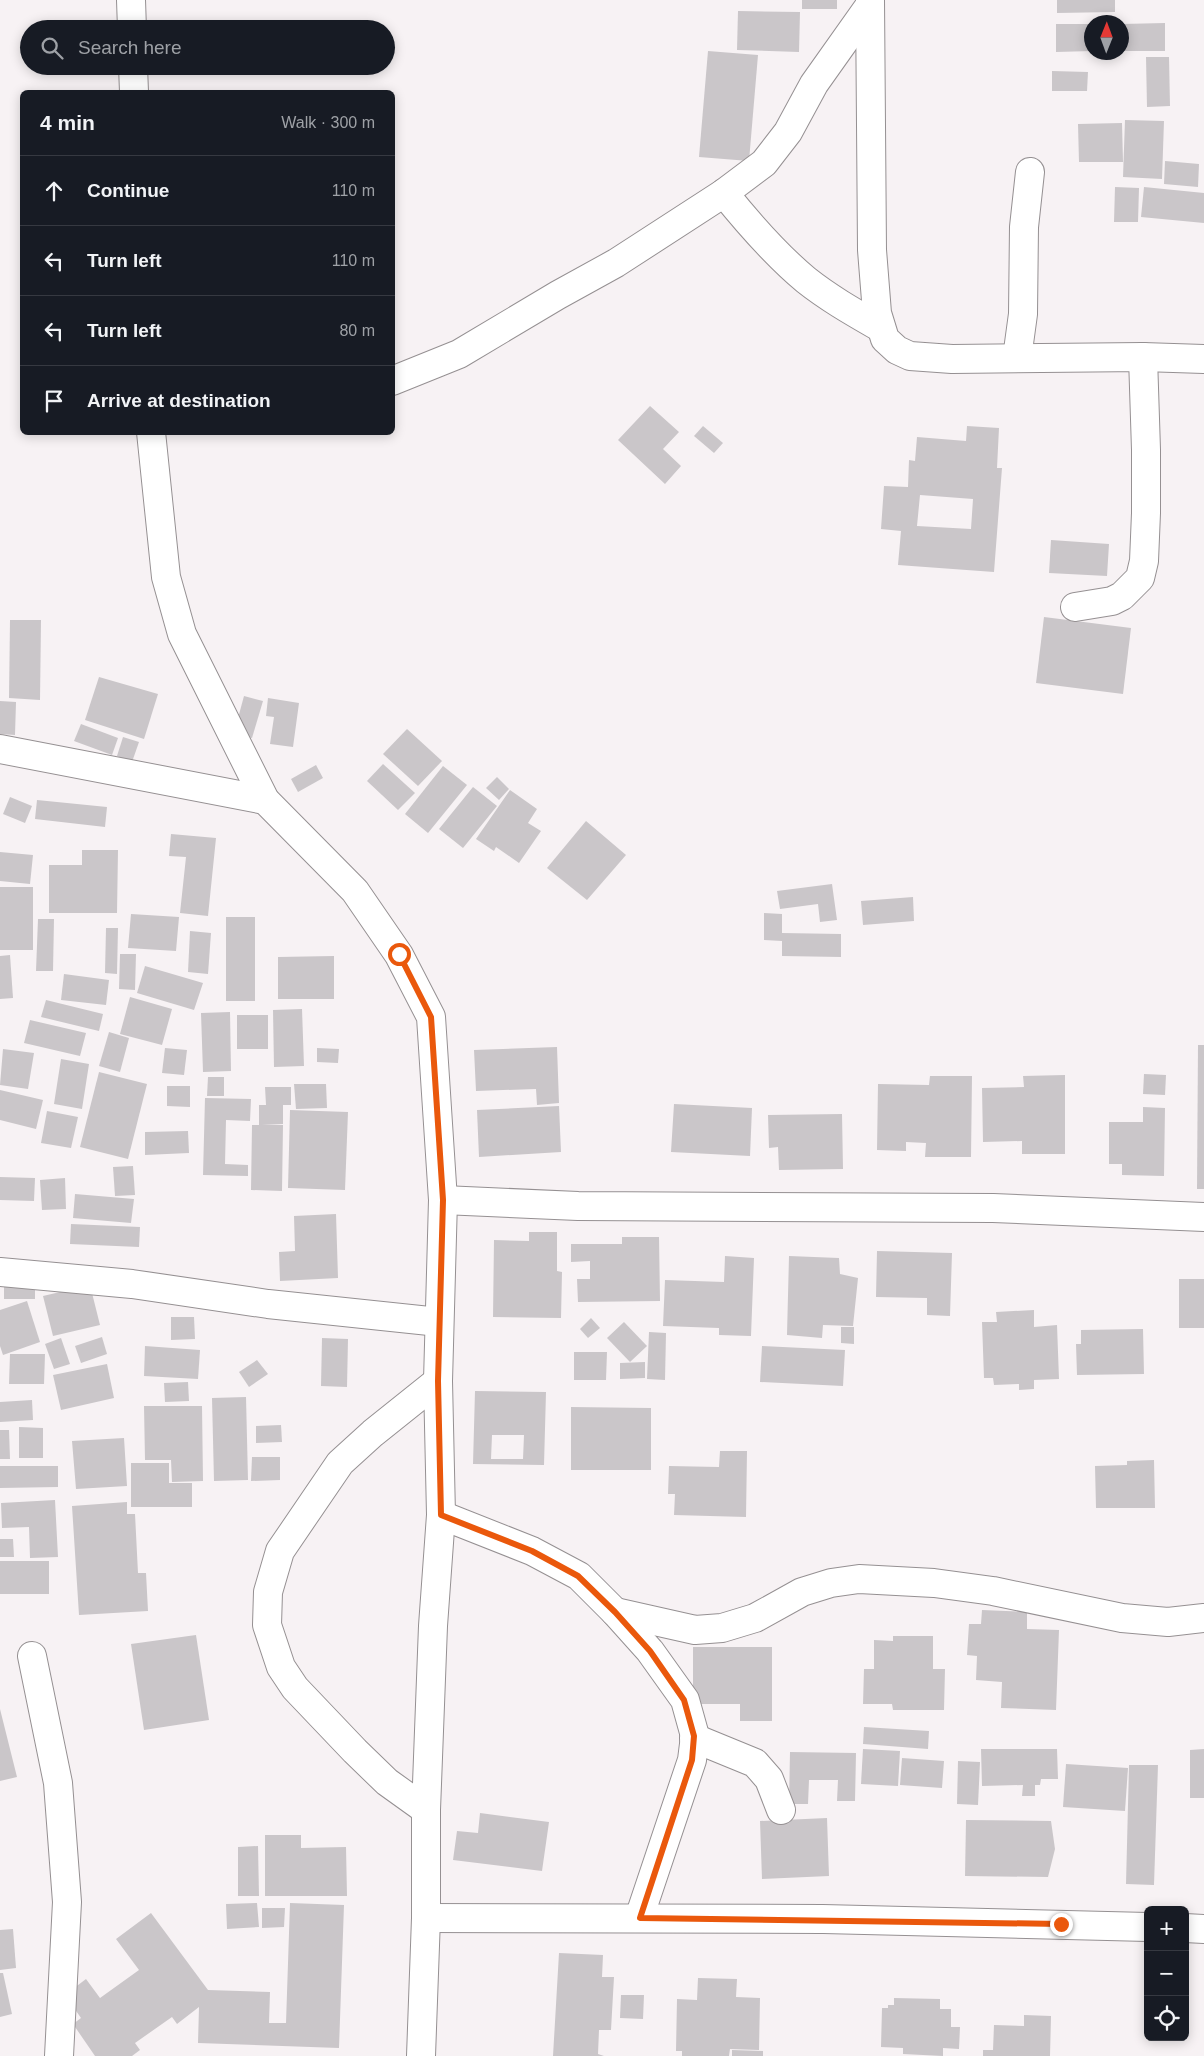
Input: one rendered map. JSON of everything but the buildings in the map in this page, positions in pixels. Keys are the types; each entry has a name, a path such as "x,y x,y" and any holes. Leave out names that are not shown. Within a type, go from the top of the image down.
{"street":[{"path":"131,0 132,20"},
{"path":"395,380 459,354 616,263 724,193 764,163 788,132 814,84 870,2"},
{"path":"870,2 872,250 876,313 885,339 896,350 910,356 952,359 1143,357 1204,359"},
{"path":"134,75 134,90"},
{"path":"1017,358 1023,314 1024,227 1030,172"},
{"path":"724,193 749,224 805,279 836,302 881,328"},
{"path":"1076,607 1112,602 1122,596 1140,578 1144,561 1146,513 1143,357"},
{"path":"152,435 166,576 182,634 265,800 355,891 399,954 431,1017 443,1200 438,1381 441,1515 433,1626 426,1810 426,1918 421,2056"},
{"path":"0,749 265,800"},
{"path":"443,1200 578,1206 992,1208 1204,1217"},
{"path":"0,1272 132,1284 268,1304 439,1322"},
{"path":"426,1810 386,1782 294,1688 282,1667 267,1625 268,1592 280,1550 340,1463 372,1432 438,1381"},
{"path":"441,1515 532,1551 578,1576 615,1612 650,1651 684,1700 694,1738 692,1760 640,1918"},
{"path":"615,1612 695,1630 722,1628 754,1618 802,1592 831,1582 860,1579 934,1583 993,1591 1122,1618 1168,1622 1204,1618"},
{"path":"32,1656 58,1783 66,1892 59,2056"},
{"path":"694,1738 755,1763 769,1779 781,1810"},
{"path":"426,1918 823,1919 1144,1927"},
{"path":"1189,1928 1204,1929"}],"route":[{"path":"399,954 431,1017 443,1200 438,1381 441,1515 532,1551 578,1576 615,1612 650,1651 684,1700 694,1736 692,1760 640,1918 823,1919 1061,1924"}]}
